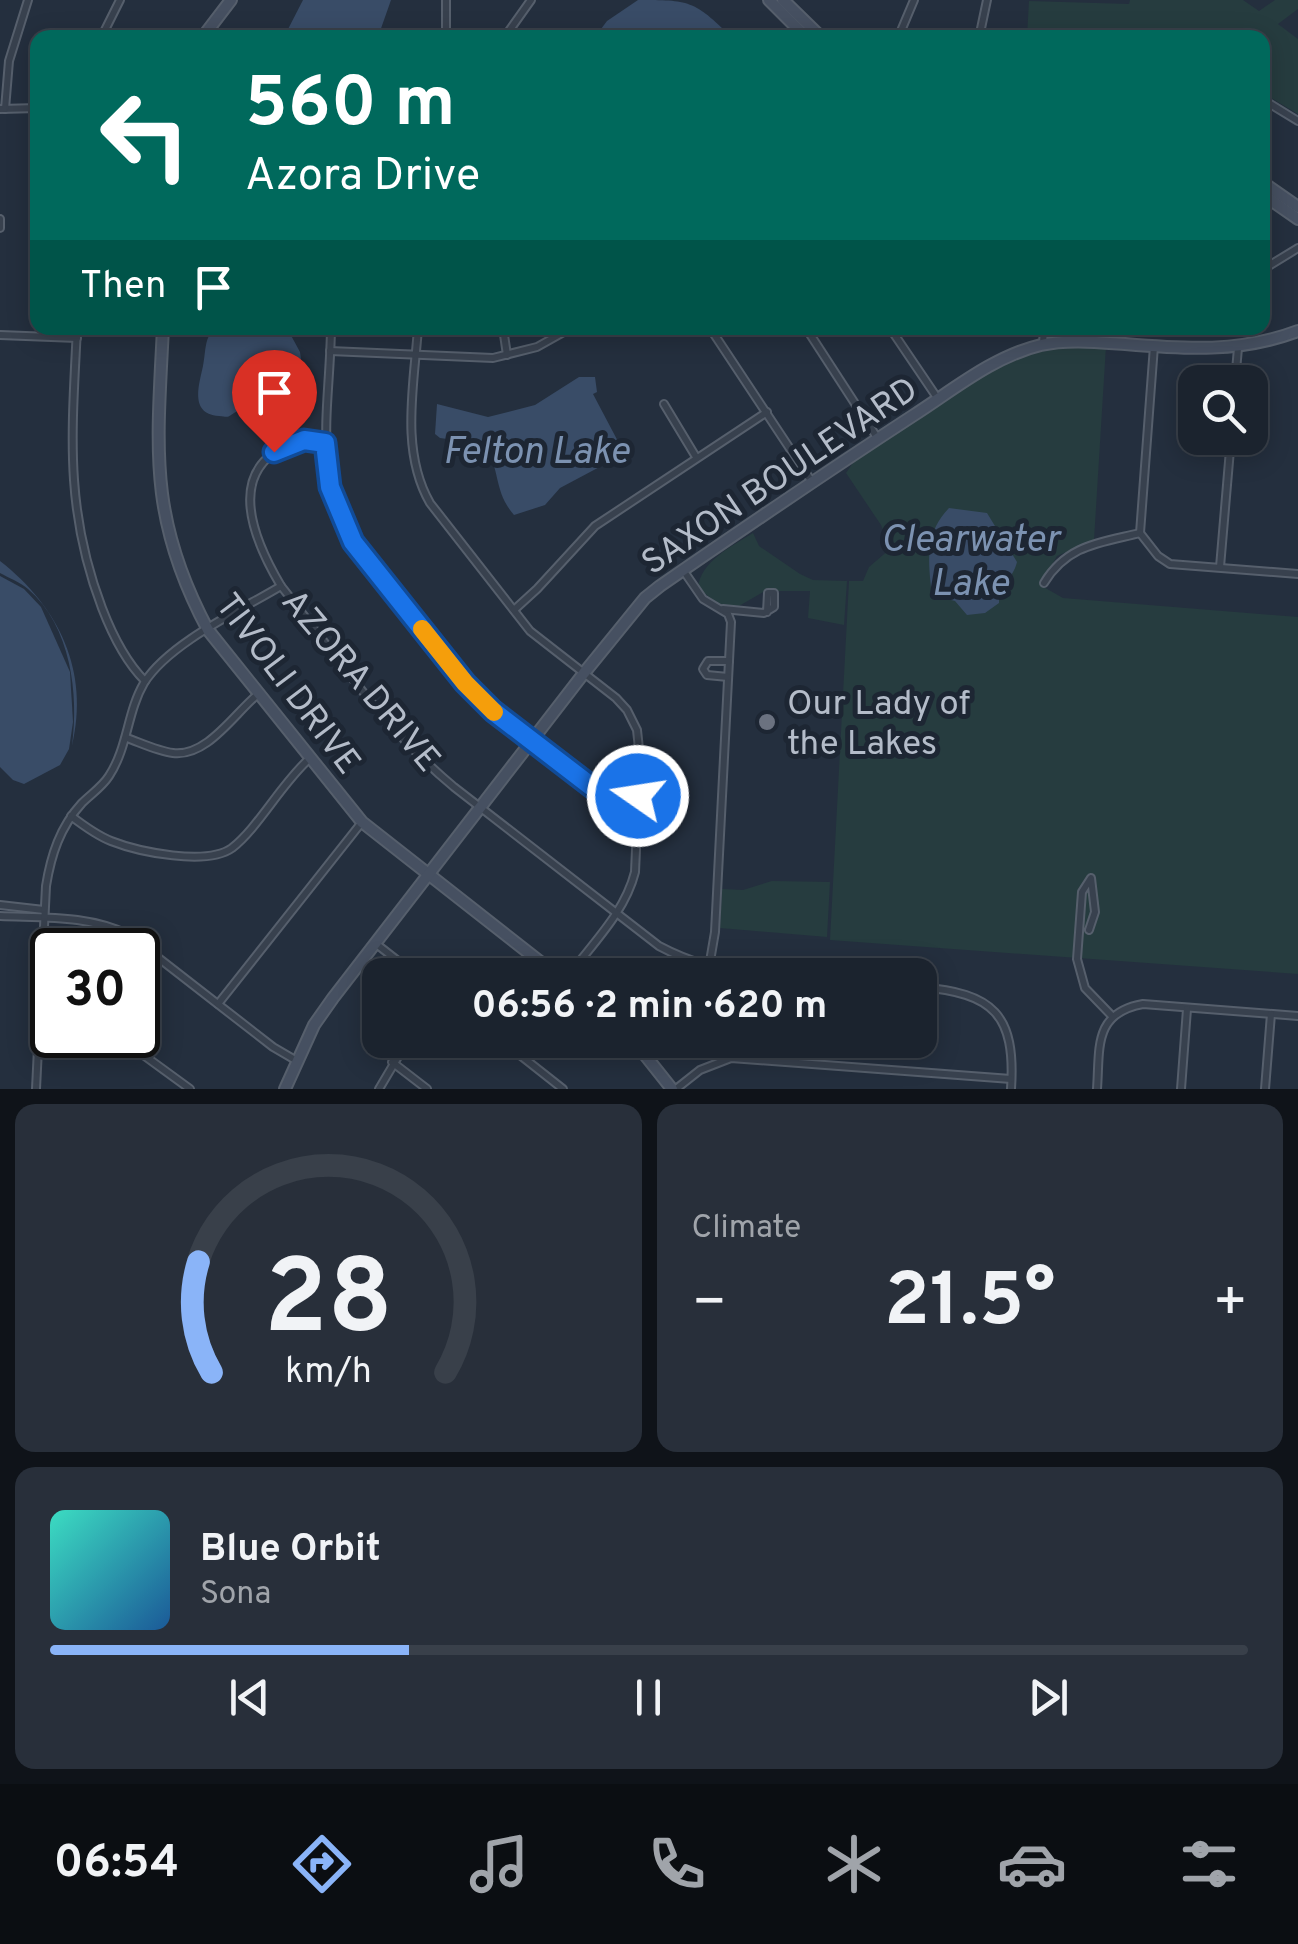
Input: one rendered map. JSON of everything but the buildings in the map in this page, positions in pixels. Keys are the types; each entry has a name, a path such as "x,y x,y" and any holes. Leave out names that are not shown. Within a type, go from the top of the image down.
{"main road":[{"path":"208,30 231,0"},
{"path":"769,0 799,30"},
{"path":"783,0 814,30"},
{"path":"1270,188 1298,207"},
{"path":"1270,200 1298,219"},
{"name":"SAXON BOULEVARD","path":"285,1089 314,1025 375,943 584,673 646,598 683,570 938,400 1003,360 1044,344 1238,348 1298,331"},
{"name":"TIVOLI DRIVE","path":"163,335 157,445 164,521 191,598 208,630 362,822 535,958"},
{"path":"648,1058 674,1089"}],"street":[{"path":"28,0 10,61 2,109 30,108"},
{"path":"105,30 120,0"},
{"path":"446,0 446,30"},
{"path":"510,30 531,0"},
{"path":"901,30 914,0"},
{"path":"981,30 987,0"},
{"path":"1270,104 1298,121"},
{"path":"0,220 0,228"},
{"path":"1270,265 1298,248"},
{"path":"0,335 77,338"},
{"path":"77,335 71,438 72,486 79,533 108,622 133,669 145,680"},
{"path":"331,335 325,443 330,487 353,542 465,683 493,711 596,790 638,796"},
{"path":"418,335 411,450 419,484 514,610 546,646 616,698 636,730 635,872 624,904 582,958"},
{"path":"505,335 506,355"},
{"path":"330,351 468,359 506,355 558,335"},
{"path":"715,335 812,482"},
{"path":"811,335 878,438"},
{"path":"895,335 938,400"},
{"path":"1044,335 1044,344"},
{"path":"1154,346 1140,533 1158,556 1170,564 1298,574"},
{"path":"1236,365 1238,348"},
{"path":"664,404 696,457"},
{"path":"514,610 596,526 767,412"},
{"name":"AZORA DRIVE","path":"325,443 290,443 264,461 252,481 253,524 281,586 426,764 659,946 681,958"},
{"path":"1220,567 1229,455"},
{"path":"1044,583 1055,564 1076,550 1140,533"},
{"path":"683,570 704,599 730,617 711,958"},
{"path":"43,928 50,863 71,816 110,774 145,680 175,652 281,586"},
{"path":"722,609 767,612"},
{"path":"728,677 707,675 703,669 708,661 729,661"},
{"path":"126,738 170,753 195,751 214,738 257,694"},
{"path":"71,816 92,832 122,844 200,858 216,856 237,844 290,777 309,760"},
{"path":"218,1004 362,822"},
{"path":"1089,930 1095,912 1091,878 1082,892 1077,960 1085,988 1112,1016"},
{"path":"0,905 112,926 296,1061"},
{"path":"0,916 44,914"},
{"path":"375,943 394,958"},
{"path":"937,988 958,990 980,1000 1009,1033 1013,1057 1011,1089"},
{"path":"1097,1089 1100,1040 1112,1016 1143,1004 1298,1016"},
{"path":"1180,1089 1187,1009"},
{"path":"1265,1089 1272,1014"},
{"path":"36,1089 38,1058"},
{"path":"148,1058 190,1089"},
{"path":"378,1089 395,1058"},
{"path":"524,1058 563,1089"},
{"path":"674,1089 700,1070 730,1058 1011,1079"},
{"path":"392,1062 427,1089"}],"green space":[{"path":"1130,0 1243,0 1259,11 1275,0 1298,0 1298,9 1278,24 1298,39 1298,114 1270,97 1270,30 1027,30 1029,1 1129,4"},
{"path":"1059,346 1106,346 1094,540 1057,556 1040,585 1063,598 1298,617 1298,974 830,940 849,581 863,581 869,567 890,549 881,525 846,473 857,457 1014,357"},
{"path":"753,533 759,546 800,574 813,580 847,581 844,625 808,618 810,591 765,591 739,606 718,604 698,588 711,563"},
{"path":"772,881 830,882 827,937 720,928 722,889 743,890"}],"water":[{"path":"303,0 391,0 380,30 288,30"},
{"path":"638,0 669,1 699,9 723,30 600,30"},
{"path":"210,335 291,335 300,352 304,380 298,389 287,392 258,382 239,410 227,417 210,414 203,410 198,397"},
{"name":"Felton Lake","path":"579,377 595,377 597,392 593,394 622,449 607,463 560,488 545,505 514,515 503,497 484,444 435,434 437,404 488,417 535,405"},
{"name":"Clearwater Lake","path":"949,508 987,513 1017,562 999,603 985,613 967,615 955,601 931,587 932,535"},
{"path":"0,561 42,604 25,587 0,573"},
{"path":"0,576 24,589 41,607 70,672 73,722 69,749 60,765 24,784 13,780 0,767"},
{"path":"43,605 65,643 73,667 77,692 72,746 74,705 69,662 63,641"}],"slow traffic":[{"path":"422,629 494,712"}],"place":[{"name":"Our Lady of the Lakes","path":"767,722"}],"route":[{"path":"274,452 304,440 325,443 330,487 340,519 353,542 465,683 493,711 596,790 638,796"}]}
